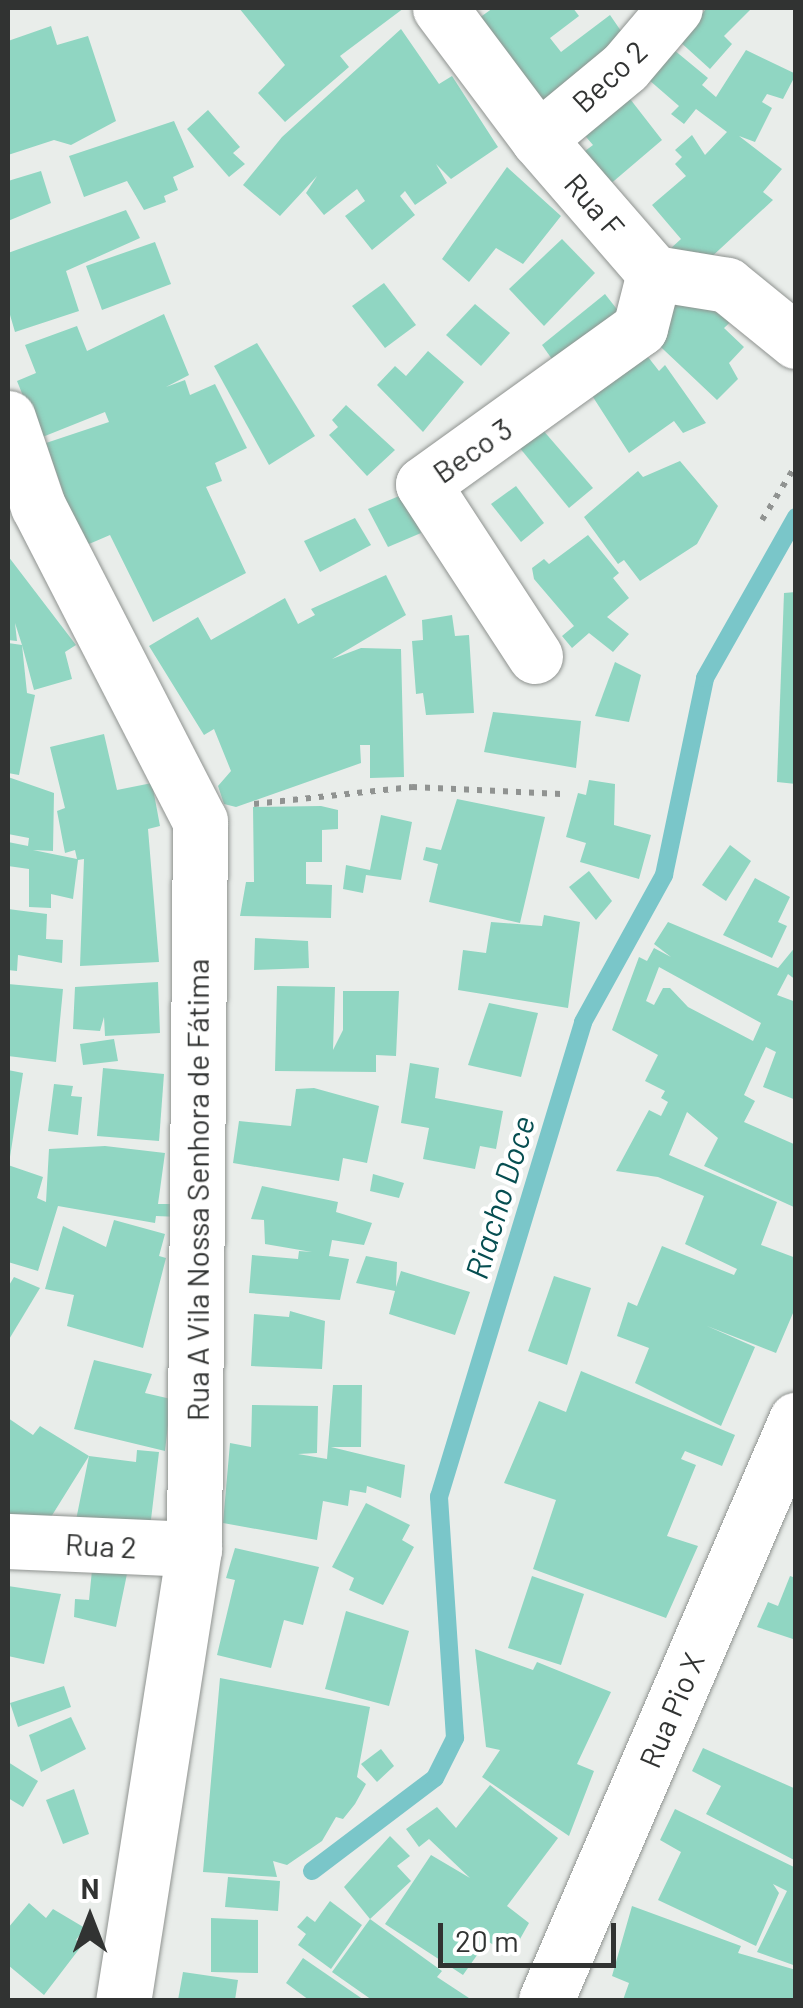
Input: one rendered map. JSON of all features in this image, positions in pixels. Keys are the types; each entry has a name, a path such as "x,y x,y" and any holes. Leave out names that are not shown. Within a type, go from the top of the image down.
{"street":[{"name":"Rua F","path":"440,8 538,139 654,273"},
{"name":"Beco 2","path":"538,139 625,67 675,8"},
{"path":"654,273 726,284 796,341"},
{"name":"Beco 3","path":"535,656 424,484 640,328 654,273"},
{"name":"Rua A Vila Nossa Senhora de Fátima","path":"8,418 23,510 200,821 194,1549 123,2000"},
{"name":"Rua Pio X","path":"546,2000 796,1420"},
{"name":"Rua 2","path":"8,1540 194,1549"}],"path":[{"path":"762,520 796,465"},
{"path":"268,800 412,786 562,794"}],"building":[{"path":"239,8 404,8 340,56 349,67 285,122 258,93 285,65"},
{"path":"493,8 573,8 579,16 550,38 561,52 610,15 630,44 551,110 475,21"},
{"path":"707,8 752,8 724,36 732,44 710,69 678,40"},
{"path":"51,26 57,45 88,36 116,121 71,145 54,140 8,155 8,41"},
{"path":"401,29 439,84 452,76 498,147 451,179 436,164 447,183 415,205 405,191 400,196 415,215 372,250 345,216 365,201 357,189 324,215 306,193 317,176 280,216 243,185 282,137"},
{"path":"668,45 708,78 702,85 716,97 746,50 796,74 783,99 767,94 762,102 772,108 755,142 739,136 782,169 763,192 773,200 707,261 698,252 684,265 670,249 681,239 652,205 686,176 675,164 682,157 675,150 692,135 705,155 727,132 696,109 684,124 671,114 679,106 641,73"},
{"path":"620,86 662,140 608,186 581,154 593,145 575,124"},
{"path":"208,110 240,147 233,153 245,164 229,177 187,129"},
{"path":"174,121 194,167 173,177 178,190 164,196 166,202 144,210 127,181 84,197 69,156"},
{"path":"507,167 561,216 523,264 496,248 469,282 442,259"},
{"path":"41,171 51,203 8,221 8,181"},
{"path":"126,210 140,238 66,271 79,311 15,332 8,308 8,253"},
{"path":"562,239 595,273 544,326 509,289"},
{"path":"155,242 171,284 102,310 86,266"},
{"path":"384,283 416,325 385,348 352,306"},
{"path":"692,287 738,315 724,328 744,347 729,363 738,379 717,400 647,334"},
{"path":"605,294 630,326 566,379 542,345"},
{"path":"475,304 510,333 481,366 446,335"},
{"path":"164,314 189,375 166,387 185,380 190,395 215,384 247,448 215,463 222,481 206,487 246,573 153,622 110,535 82,547 46,443 109,422 105,412 40,438 17,381 36,373 25,345 77,326 87,351"},
{"path":"257,343 315,436 269,465 214,366"},
{"path":"641,348 659,371 665,365 706,423 683,433 674,421 629,453 582,380"},
{"path":"428,351 464,382 423,432 377,385 395,366 406,376"},
{"path":"346,405 395,450 367,476 329,435 338,427 332,420"},
{"path":"542,429 593,488 569,508 519,447"},
{"path":"680,461 718,506 697,544 640,581 624,560 618,564 584,517 638,471 643,477"},
{"path":"516,486 544,523 521,542 491,504"},
{"path":"404,494 421,533 388,547 368,509"},
{"path":"355,518 371,545 320,572 304,541"},
{"path":"588,535 619,573 613,578 629,598 607,617 629,634 613,652 589,633 572,648 562,636 574,626 534,579 532,568 544,559 549,564"},
{"path":"8,556 76,645 65,652 72,679 34,690 15,623 17,641 8,640"},
{"path":"386,575 406,615 332,659 361,648 401,649 404,777 370,778 370,745 360,745 361,763 236,807 224,804 218,786 231,771 214,729 204,735 149,646 198,617 211,640 285,598 298,624 315,615 311,609"},
{"path":"796,592 796,784 777,782 784,593"},
{"path":"452,615 455,636 469,635 474,713 426,715 423,693 416,694 412,641 423,640 422,620"},
{"path":"8,643 22,645 27,693 35,695 19,775 8,773"},
{"path":"615,662 641,675 629,722 595,716"},
{"path":"493,712 581,721 576,768 484,752"},
{"path":"104,734 117,790 152,783 160,826 148,829 159,962 80,966 84,859 78,860 73,899 51,894 51,908 29,907 29,869 8,866 8,842 28,846 29,838 8,834 8,777 54,793 53,851 33,850 77,859 75,850 65,853 57,811 65,808 50,747"},
{"path":"589,780 615,784 614,825 651,835 639,879 580,862 586,843 566,837 578,793 586,795"},
{"path":"457,799 545,817 520,923 429,902 438,864 423,860 426,847 441,850"},
{"path":"321,806 338,810 338,829 322,830 322,862 306,862 306,884 332,885 331,918 240,916 246,882 254,882 253,807"},
{"path":"381,815 412,822 401,880 366,875 363,893 343,889 346,865 370,870"},
{"path":"730,845 751,861 726,901 702,885"},
{"path":"589,871 612,901 596,920 569,887"},
{"path":"755,878 790,897 778,922 787,926 772,958 723,935"},
{"path":"8,909 47,914 46,939 63,940 62,963 18,955 17,971 8,970"},
{"path":"544,915 580,922 568,1008 458,990 463,950 486,953 491,922 542,926"},
{"path":"668,922 778,968 796,946 796,980 788,974 777,995 796,1002 796,1100 763,1087 776,1052 766,1047 744,1095 755,1101 744,1122 796,1145 796,1208 704,1166 718,1138 687,1112 669,1155 777,1202 761,1245 796,1258 796,1306 776,1353 707,1326 755,1347 721,1426 635,1383 649,1348 617,1336 628,1302 637,1306 662,1246 734,1275 737,1269 685,1244 704,1196 658,1177 616,1171 649,1110 661,1116 668,1102 661,1098 665,1091 645,1081 658,1055 612,1030 639,957 647,961 654,948 671,957 654,944","holes":["659,967 761,1023 753,1041 688,1007 670,988 663,988 654,1005 646,1001"]},
{"path":"255,938 308,941 309,968 254,970"},
{"path":"158,982 160,1033 105,1036 104,1017 100,1031 73,1029 75,987"},
{"path":"8,984 63,989 56,1062 8,1056"},
{"path":"277,986 335,987 333,1050 343,1030 343,991 399,991 396,1056 376,1055 376,1072 275,1071"},
{"path":"489,1003 538,1013 521,1077 468,1065"},
{"path":"114,1039 118,1061 83,1065 80,1044"},
{"path":"410,1063 439,1068 435,1098 503,1111 496,1149 480,1146 475,1169 423,1159 429,1128 401,1123"},
{"path":"103,1068 164,1074 159,1141 97,1136"},
{"path":"8,1070 23,1073 10,1157 8,1157"},
{"path":"54,1084 73,1086 71,1096 82,1097 78,1135 48,1131"},
{"path":"314,1088 379,1106 367,1163 343,1158 339,1181 233,1163 239,1121 291,1126 296,1089"},
{"path":"105,1146 165,1153 158,1204 179,1204 179,1217 156,1216 155,1223 58,1206 38,1271 8,1262 8,1165 43,1177 37,1198 46,1202 49,1149"},
{"path":"373,1174 404,1183 399,1198 370,1191"},
{"path":"262,1186 338,1202 336,1212 372,1223 364,1245 332,1240 329,1256 349,1259 340,1300 249,1293 252,1255 298,1259 299,1251 312,1252 265,1244 264,1220 251,1219"},
{"path":"114,1220 165,1234 159,1256 166,1258 143,1348 67,1326 74,1295 45,1289 63,1226 106,1247"},
{"path":"366,1256 397,1262 396,1287 401,1271 470,1292 455,1335 389,1314 395,1291 356,1283"},
{"path":"554,1276 591,1288 567,1365 528,1351"},
{"path":"14,1277 40,1288 8,1341 8,1287"},
{"path":"290,1311 325,1321 322,1369 251,1366 254,1314 289,1317"},
{"path":"94,1360 152,1374 145,1393 171,1399 165,1451 74,1429"},
{"path":"581,1371 735,1435 722,1466 685,1451 681,1459 696,1465 667,1536 698,1546 666,1618 533,1569 556,1500 504,1483 539,1401 566,1412"},
{"path":"333,1385 362,1385 361,1447 331,1447 405,1465 401,1498 367,1486 366,1493 350,1490 348,1506 323,1501 317,1540 223,1523 230,1443 251,1447 252,1405 318,1406 317,1453 298,1454 327,1459"},
{"path":"8,1418 33,1435 40,1426 89,1456 51,1517 8,1514"},
{"path":"137,1450 159,1452 150,1528 76,1520 89,1456 136,1462"},
{"path":"366,1503 410,1525 402,1540 414,1547 383,1605 349,1590 354,1578 332,1567"},
{"path":"235,1548 319,1567 303,1625 284,1620 271,1668 217,1655 235,1580 226,1578"},
{"path":"92,1570 127,1574 116,1627 74,1617 75,1599 89,1600"},
{"path":"532,1576 584,1594 561,1665 508,1648"},
{"path":"790,1576 796,1578 796,1640 757,1627 768,1602 778,1606"},
{"path":"8,1586 61,1594 44,1664 8,1656"},
{"path":"346,1611 409,1631 389,1706 325,1689"},
{"path":"475,1649 533,1670 537,1662 611,1692 577,1764 594,1771 569,1836 482,1777 500,1750 486,1747"},
{"path":"220,1678 370,1707 357,1777 366,1784 343,1819 336,1817 322,1841 287,1865 273,1861 277,1877 203,1872"},
{"path":"64,1686 71,1707 18,1727 10,1703"},
{"path":"71,1717 86,1749 41,1772 29,1735"},
{"path":"703,1748 796,1789 796,1861 706,1814 721,1786 692,1771"},
{"path":"381,1749 394,1766 377,1782 361,1764"},
{"path":"8,1762 38,1781 23,1807 8,1798"},
{"path":"490,1785 558,1838 507,1906 529,1923 511,1955 487,1941 463,1975 385,1924 431,1855 470,1878 429,1839 419,1847 406,1829 437,1807 456,1828"},
{"path":"74,1789 89,1834 63,1844 46,1800"},
{"path":"675,1809 796,1868 796,1966 757,1952 787,1891 773,1884 779,1893 756,1946 658,1900 681,1852 660,1840"},
{"path":"390,1836 410,1856 397,1866 411,1881 370,1919 344,1887"},
{"path":"228,1877 280,1881 278,1911 225,1907"},
{"path":"330,1901 362,1925 331,1969 298,1945 306,1934 297,1927 307,1916 315,1922"},
{"path":"29,1903 46,1918 53,1909 85,1928 76,1940 83,1944 44,1995 8,1965 8,1928"},
{"path":"632,1906 741,1946 738,1953 796,1970 796,2000 623,2000 629,1983 612,1976"},
{"path":"211,1918 258,1920 258,1973 211,1972"},
{"path":"370,1919 442,1971 437,1977 472,2000 372,2000 332,1972"},
{"path":"303,1958 364,2000 309,2000 286,1983"},
{"path":"183,1972 238,1980 235,2000 178,2000"}],"waterway":[{"name":"Riacho Doce","path":"312,1871 435,1778 455,1738 439,1497 583,1022 664,875 705,678 796,517"}]}
